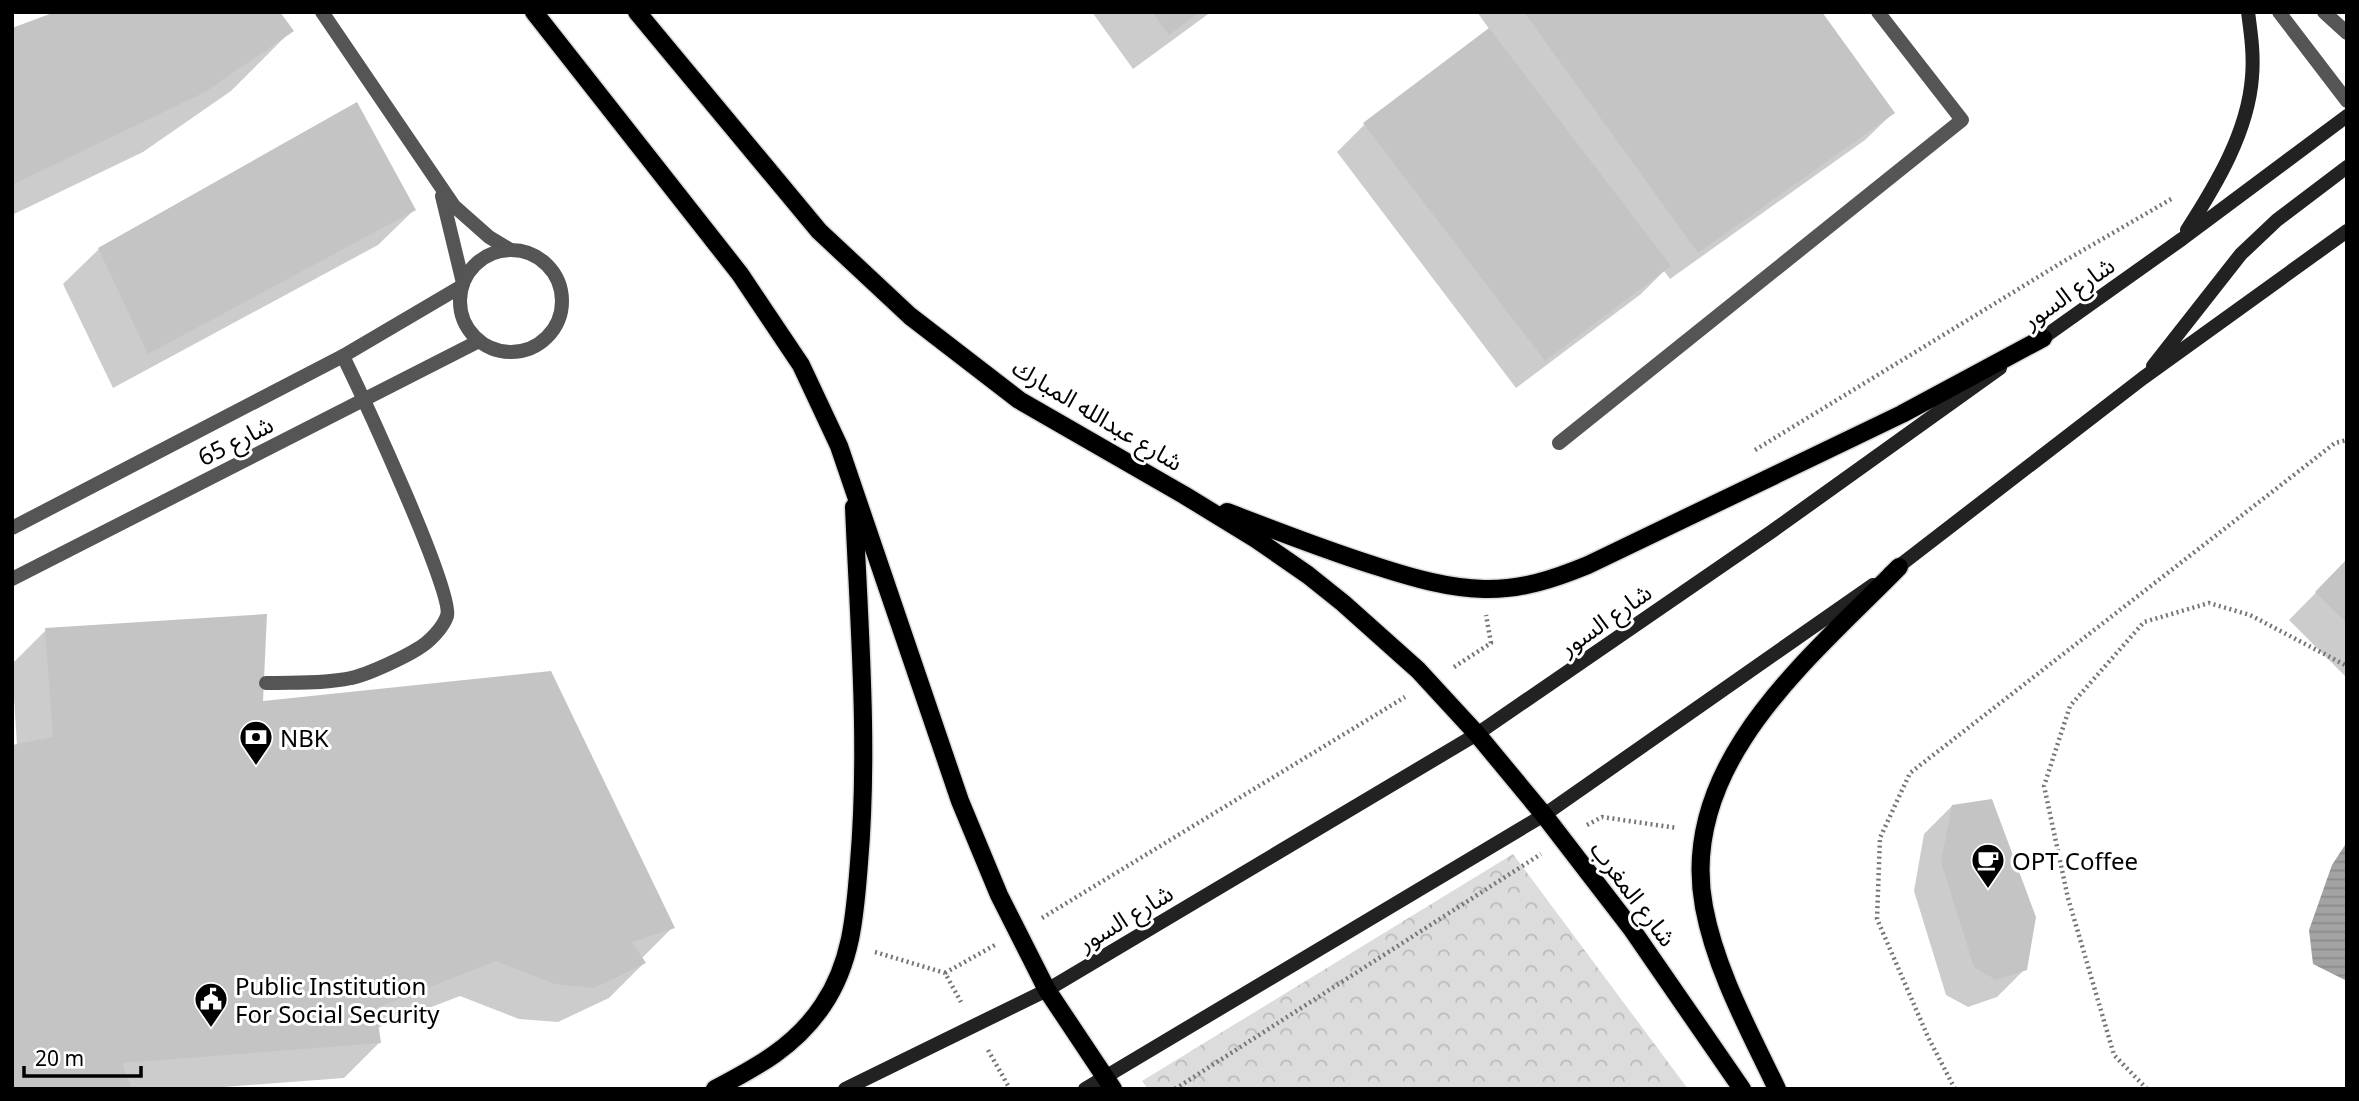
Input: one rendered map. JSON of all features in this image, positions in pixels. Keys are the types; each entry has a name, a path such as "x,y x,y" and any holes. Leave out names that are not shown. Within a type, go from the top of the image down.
{"main road":[{"path":"534,12 740,274 784,336 817,396 839,446 960,801 1016,933 1047,990 1110,1083"},
{"name":"شارع عبدالله المبارك","path":"637,12 819,231 910,316 1019,400 1184,495 1256,539 1317,582 1385,639 1430,682 1477,734"},
{"path":"2182,239 2224,168 2246,111 2253,68 2248,12"},
{"name":"شارع السور","path":"845,1089 1047,990 1477,734 1771,532 2182,239 2347,116"},
{"path":"2143,378 2241,254 2277,220 2347,167"},
{"path":"1085,1089 1110,1083 1544,815 1899,567 2143,378 2347,231"},
{"path":"1184,495 1325,550 1422,581 1482,589 1554,579 1902,414 2043,338"},
{"path":"715,1089 763,1063 788,1046 806,1028 836,983 850,945 856,906 864,768 853,486"},
{"path":"1777,1089 1739,1010 1715,948 1702,890 1701,867 1705,832 1717,790 1730,760 1750,727 1799,669 1899,567"},
{"name":"شارع المغرب","path":"1477,734 1544,815 1631,928 1742,1089"}],"street":[{"path":"322,12 440,188 471,223 509,249 532,255 552,270 560,284 563,301 560,317 552,331 541,343 526,350 509,352 494,349 479,341 462,316 460,301 463,284 471,270 481,260 509,249"},
{"path":"1559,443 1962,120 1878,12"},
{"path":"2279,12 2347,101"},
{"path":"2324,12 2347,33"},
{"path":"440,188 463,284"},
{"name":"شارع 65","path":"12,528 343,356 463,284"},
{"name":"شارع 65","path":"12,579 479,341"},
{"path":"266,682 324,682 354,677 420,648 433,637 447,617 449,604 430,553 343,356"}],"path":[{"path":"1750,453 2061,263 2180,194"},
{"path":"1955,1089 1928,1037 1877,919 1880,838 1910,773 2335,443 2347,440"},
{"path":"945,973 1016,933 1491,643 1482,589"},
{"path":"2147,1089 2114,1055 2068,898 2044,786 2070,706 2144,622 2209,603 2250,615 2347,666"},
{"path":"1175,1089 1563,839 1602,817 1705,832"},
{"path":"850,945 945,973 1010,1089"}],"green space":[{"path":"1513,854 1688,1089 1148,1089 1142,1081"}],"shaded area":[{"path":"2347,842 2347,981 2313,964 2309,930 2332,865"}],"building":[{"path":"55,12 280,12 294,31 205,92 12,185 12,28"},
{"path":"1152,12 1200,12 1169,35"},
{"path":"1524,12 1822,12 1895,113 1698,253"},
{"path":"1489,28 1671,266 1545,361 1363,123"},
{"path":"357,102 416,210 148,354 98,248"},
{"path":"2347,559 2347,623 2315,592"},
{"path":"267,614 263,701 551,671 675,928 632,942 646,963 594,988 555,984 496,961 376,1008 381,1043 122,1063 132,1089 12,1089 12,745 53,737 45,628"},
{"name":"OPT Coffee","path":"1992,799 2036,917 2027,970 1996,980 1974,967 1941,862 1952,805"}],"place":[{"name":"NBK","path":"256,767"},
{"name":"OPT Coffee","path":"1988,890"},
{"name":"Public Institution For Social Security","path":"211,1029"}]}
